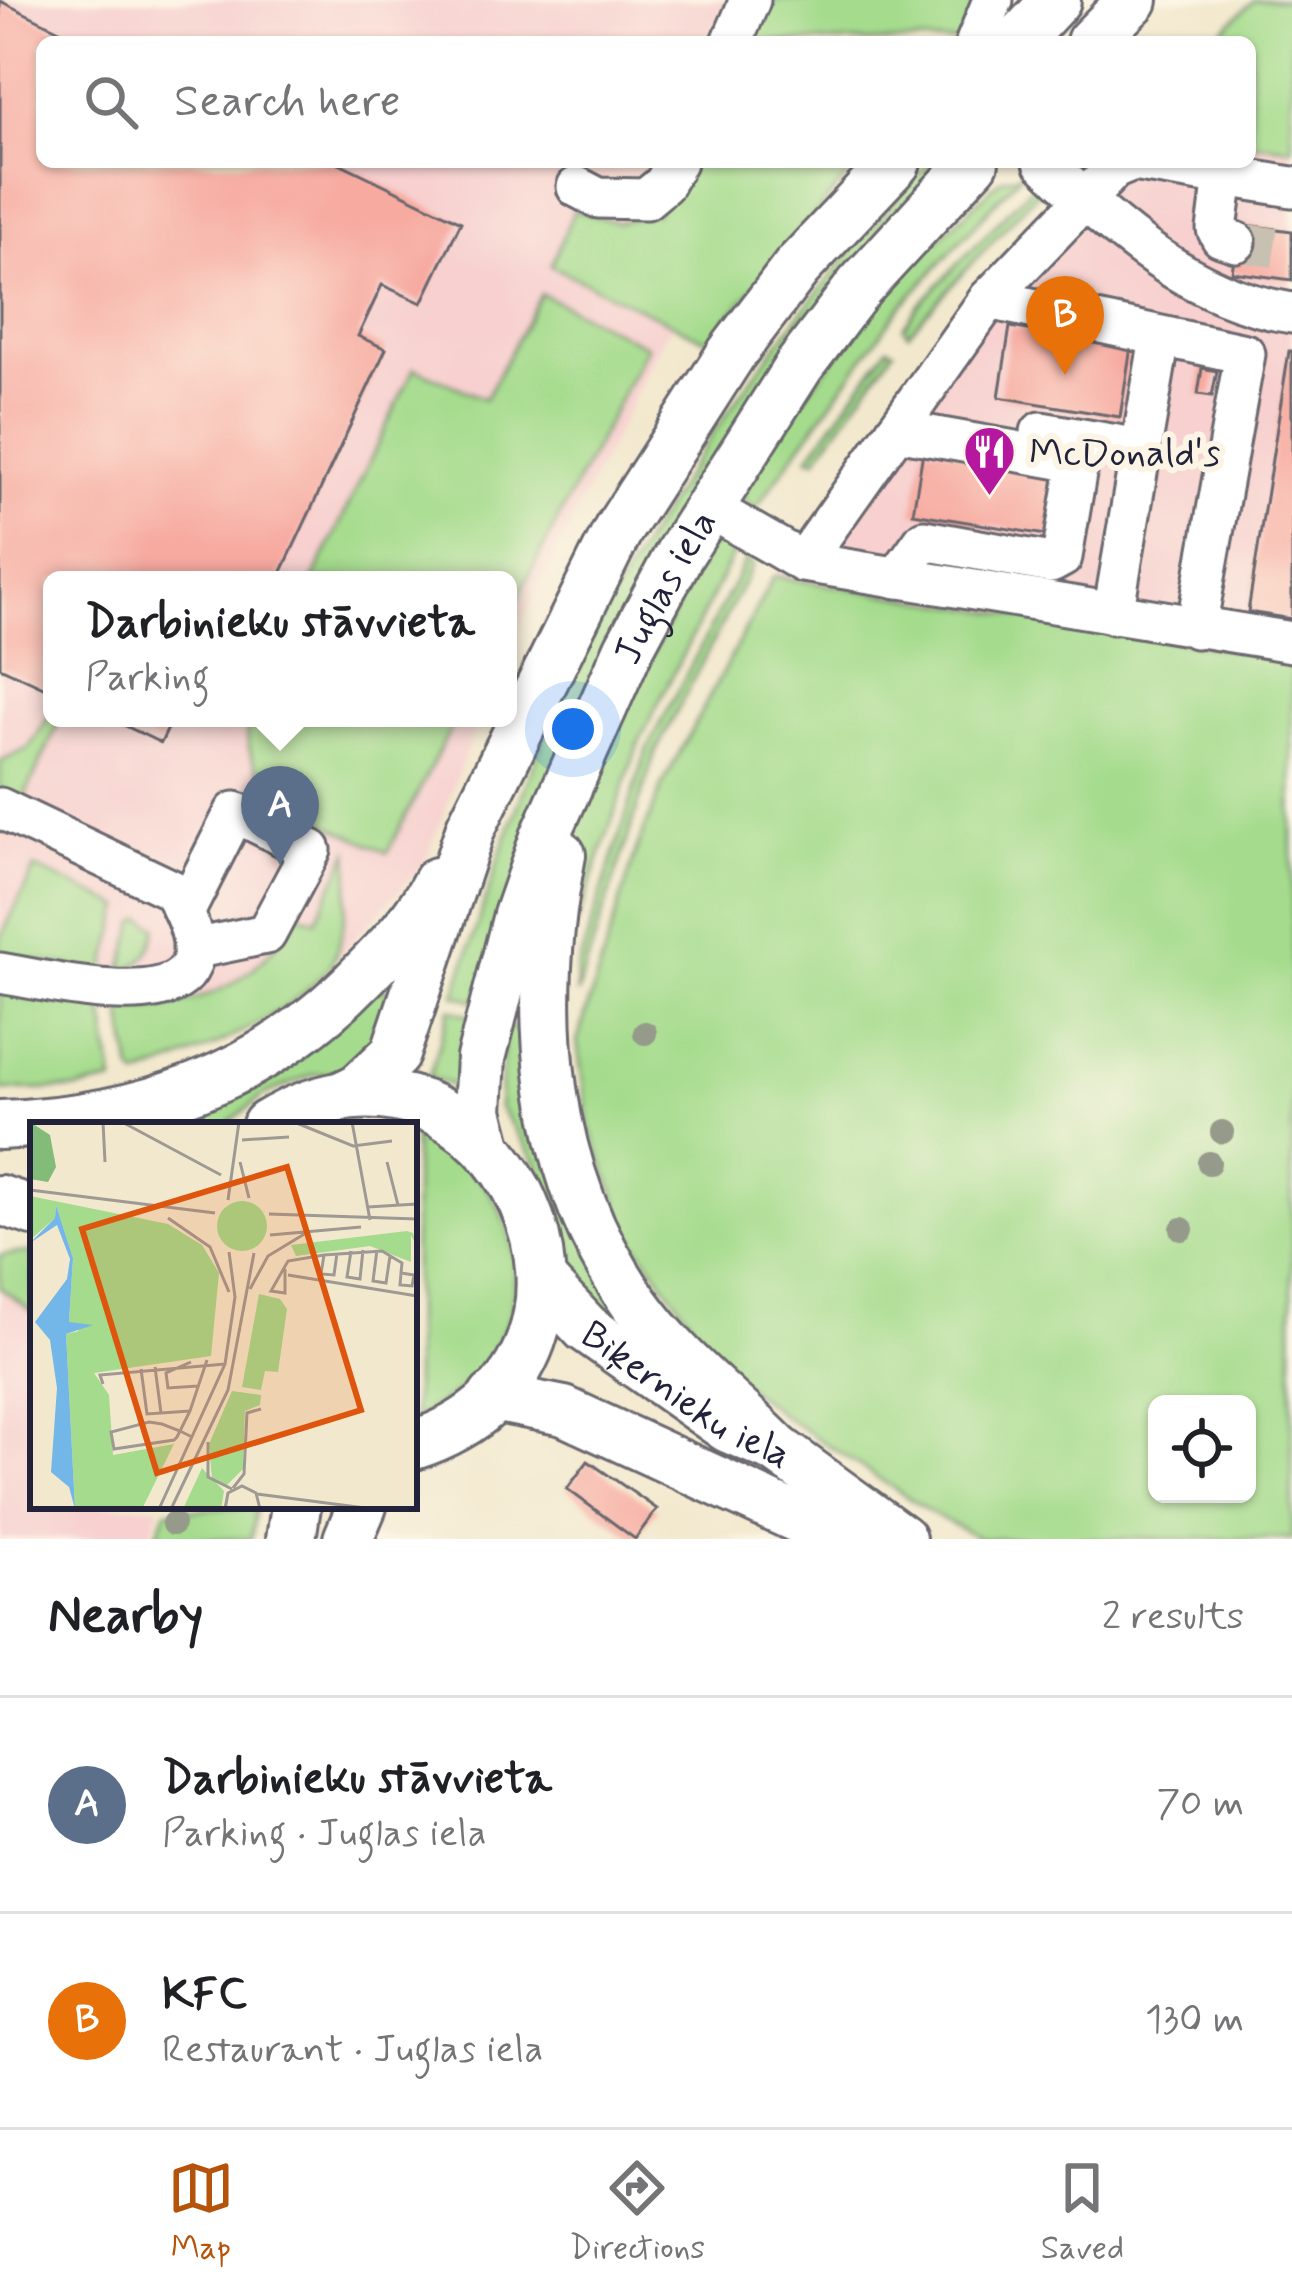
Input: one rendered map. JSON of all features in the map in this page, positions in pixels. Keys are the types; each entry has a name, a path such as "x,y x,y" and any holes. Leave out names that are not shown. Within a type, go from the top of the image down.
{"main road":[{"path":"1023,36 1057,0"},
{"path":"1097,36 1133,0"},
{"name":"Juglas iela","path":"524,717 514,782 422,1063 406,1085 362,1098 358,1088 395,1054 470,827 578,604 674,440 797,267 888,168"},
{"name":"Juglas iela","path":"487,1146 478,1111 482,1058 530,876 621,664 708,507 799,366 860,286 968,168"},
{"path":"569,791 544,1027 556,1126 567,1164 606,1254 635,1304 709,1388 777,1449"},
{"path":"0,1125 132,1111 264,1057 320,1019 390,946 425,905 470,827"},
{"path":"278,1122 362,1098 448,1116 487,1146 526,1199 540,1247 538,1304 522,1357 493,1397 458,1426 417,1444"},
{"path":"0,1151 30,1158"},
{"path":"0,1180 30,1185"},
{"path":"0,1200 30,1210"},
{"name":"Biķernieku iela","path":"538,1304 586,1328 728,1427 777,1449 844,1519"},
{"name":"Biķernieku iela","path":"538,1304 584,1365 844,1519"},
{"name":"Biķernieku iela","path":"493,1397 564,1411 901,1539"},
{"path":"292,1539 296,1509"},
{"path":"322,1539 331,1509"},
{"path":"347,1539 361,1509"}],"lane":[{"path":"735,36 750,0"},
{"path":"978,36 993,0"},
{"path":"577,187 598,198 629,203 646,199 664,184 673,168"},
{"path":"1050,168 1174,272 1247,306 1292,314"},
{"path":"803,562 989,299 1117,168"},
{"path":"1171,168 1292,187"},
{"path":"1224,177 1217,229 1221,237 1236,242"},
{"path":"989,299 1245,354 1196,628"},
{"path":"1113,614 1160,338"},
{"path":"904,419 1141,449"},
{"path":"897,578 924,541 1051,563 1062,557 1077,468 1071,461 904,419"},
{"path":"708,507 803,562 1292,642"},
{"path":"0,808 172,890 189,930 187,966 156,992 133,995 0,974"}],"shaded area":[{"path":"0,0 963,0 931,36 36,36 36,168 814,168 665,335 517,631 517,571 43,571 43,727 476,727 425,863 332,963 227,1030 0,997"},
{"path":"1256,144 1292,148 1292,660 774,576 972,296 1050,209 1075,168 1256,168"},
{"path":"0,1290 30,1313 30,1509 159,1509 149,1539 0,1539"}],"green space":[{"path":"764,0 979,0 964,36 749,36"},
{"path":"1254,0 1292,0 1292,148 1256,144 1256,36 1217,36"},
{"path":"685,168 854,168 709,341 551,266 574,210 617,222 655,214"},
{"path":"926,168 952,168 820,315 476,1001 455,995 532,768 600,621 726,414 876,223"},
{"path":"1022,173 897,311 753,512 741,494 750,466 896,279 1001,179"},
{"path":"1038,180 1042,187 908,333 903,327 919,305"},
{"path":"541,294 647,346 517,599 517,571 317,571 414,368 485,399"},
{"path":"888,347 894,350 816,459 809,457"},
{"path":"721,543 735,550 639,742 562,967 566,871 592,771 709,545"},
{"path":"747,558 753,564 655,753 577,994 577,970 647,750"},
{"path":"774,576 1292,660 1292,1539 981,1539 931,1513 785,1417 727,1372 630,1235 589,1125 577,1042 637,848 664,782"},
{"path":"43,726 57,727 24,798 19,802 0,797 0,762 29,748"},
{"path":"248,727 451,727 387,853 292,803 272,787 248,745"},
{"path":"349,852 340,941 331,963 315,982 243,1032 138,1077 132,1071 122,1011 202,997 245,975 282,938 297,913 316,920"},
{"path":"35,868 122,907 104,972 0,955 0,939"},
{"path":"143,918 157,927 153,944 142,960 121,973 136,922"},
{"path":"377,987 405,996 384,1048 338,1072 312,1075 266,1094 230,1122 149,1122"},
{"path":"0,991 103,1008 114,1082 77,1089 0,1090"},
{"path":"450,1009 472,1016 456,1087 429,1077"},
{"path":"505,1026 529,1033 650,1348 569,1292 557,1211 537,1163 499,1107"},
{"path":"417,1133 458,1157 490,1192 508,1232 515,1274 509,1316 490,1356 458,1391 417,1415"},
{"path":"30,1252 30,1310 0,1288 0,1255"},
{"path":"256,1509 251,1539 155,1539 166,1511"}],"building":[{"path":"0,1 72,36 36,36 36,168 349,168 461,222 422,303 382,285 358,336 386,349 282,571 43,571 43,687 0,667"},
{"path":"1239,224 1292,231 1292,280 1232,272"},
{"path":"1010,327 1131,347 1120,417 999,397"},
{"path":"1292,351 1292,619 1248,612"},
{"path":"1202,368 1217,371 1212,396 1198,394"},
{"name":"McDonald's","path":"924,446 1070,471 1058,537 913,513"},
{"path":"128,727 169,727 161,743"},
{"path":"588,1461 657,1509 635,1539 567,1489"}],"tunnel":[{"path":"1236,242 1292,250"}],"place":[{"name":"KFC","path":"1065,375"},
{"name":"McDonald's","path":"990,497"},
{"name":"Darbinieku stāvvieta","path":"280,865"}]}
